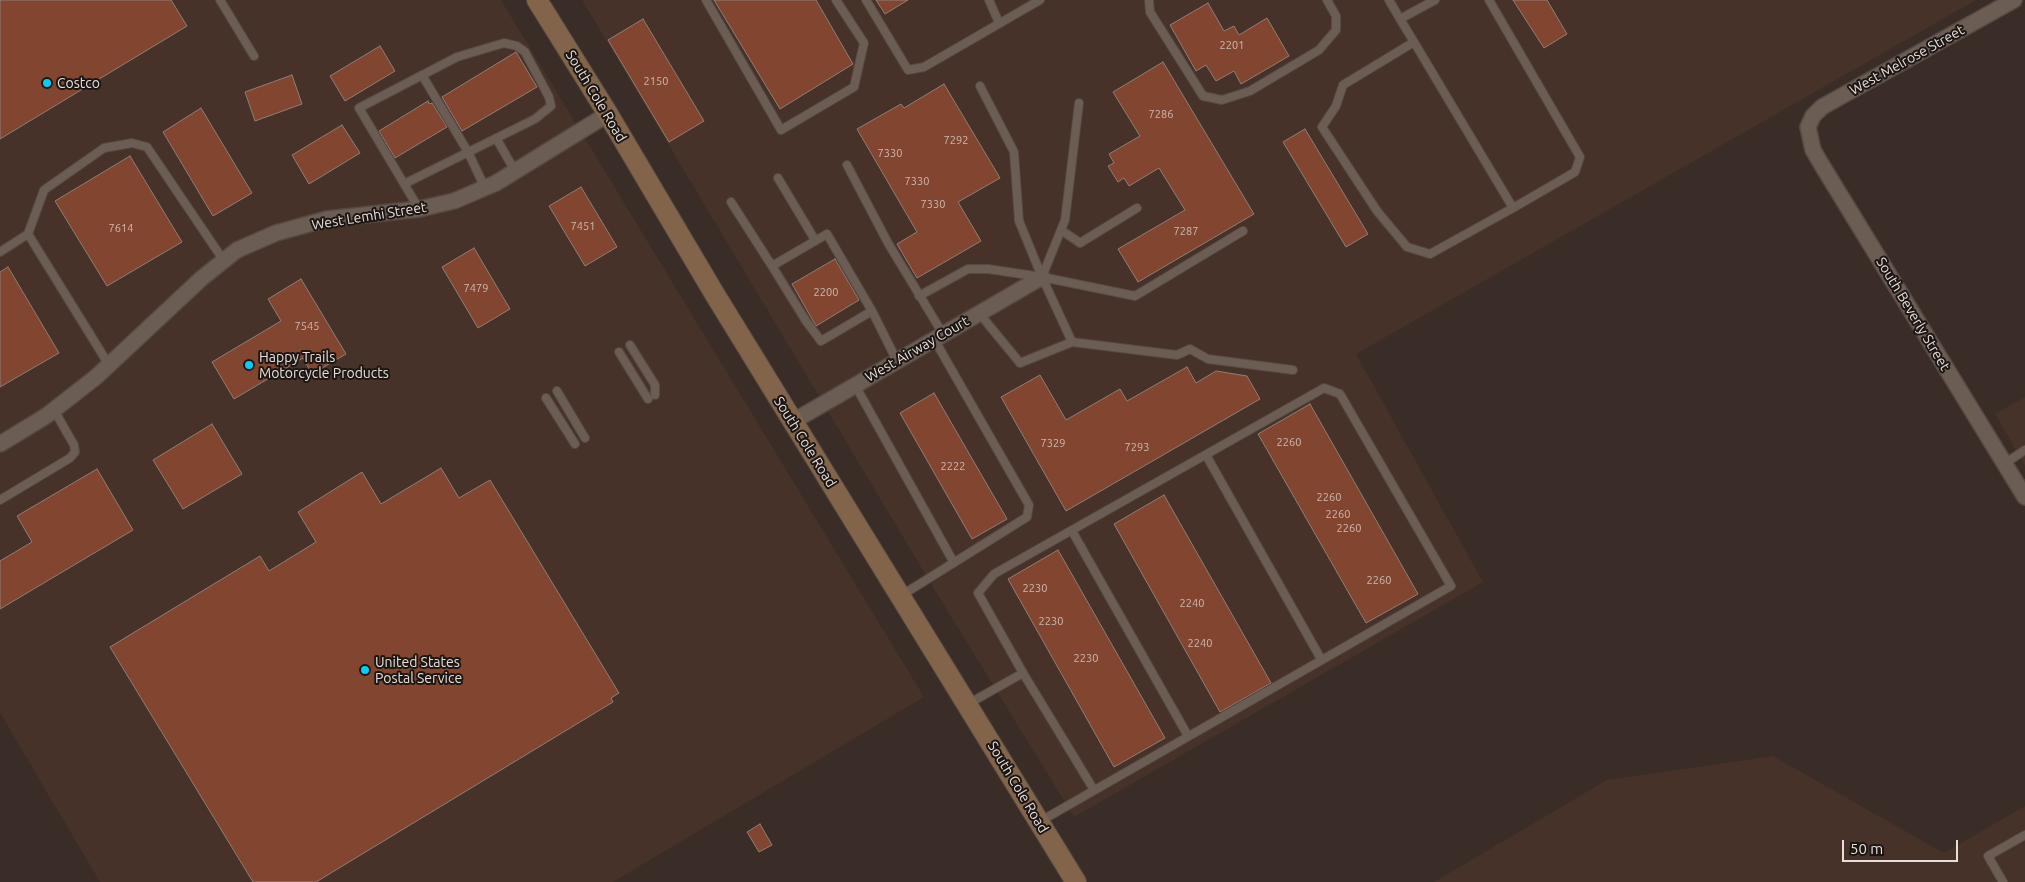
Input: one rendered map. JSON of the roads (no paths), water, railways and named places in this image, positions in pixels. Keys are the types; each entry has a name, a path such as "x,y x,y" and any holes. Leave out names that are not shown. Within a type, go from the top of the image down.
{"main road":[{"name":"South Cole Road","path":"538,0 792,422 1076,882"}],"street":[{"name":"West Melrose Street","path":"1808,128 1813,116 1822,108 2014,0"},
{"name":"West Lemhi Street","path":"0,444 54,410 109,365 202,278 237,250 276,233 327,219 419,209 454,201 485,188 516,171 608,114"},
{"name":"South Beverly Street","path":"1808,128 1813,150 2025,497"},
{"name":"West Airway Court","path":"792,422 1042,277"}],"lane":[{"path":"220,0 254,56"},
{"path":"706,0 781,130 854,87 864,43 836,0"},
{"path":"866,0 908,70 924,66 1040,0"},
{"path":"989,0 999,23"},
{"path":"1149,0 1150,12 1203,96 1222,100 1250,91 1319,50 1336,30 1336,16 1327,0"},
{"path":"1388,0 1512,208"},
{"path":"1400,20 1435,0"},
{"path":"1414,42 1343,85 1336,106 1322,127 1376,211 1407,247 1430,254 1575,172 1580,157 1489,0"},
{"path":"404,184 535,119 551,106 549,97 521,49 504,43 457,57 359,108 404,184 419,209"},
{"path":"422,75 468,152 485,188"},
{"path":"980,86 1014,152 1019,221 1072,342"},
{"path":"1042,277 1065,220 1079,103"},
{"path":"496,138 516,171"},
{"path":"0,252 28,234 44,190 104,148 132,143 147,147 224,261"},
{"path":"847,165 888,243 919,296 1029,506 1027,517 901,596"},
{"path":"778,178 815,240"},
{"path":"731,202 806,321 821,341 872,311"},
{"path":"1061,230 1080,243 1137,208"},
{"path":"919,296 968,269 988,269 1042,277 1135,296 1243,231"},
{"path":"28,234 109,365"},
{"path":"772,266 827,234 872,311 897,361"},
{"path":"978,313 1020,364 1072,342 1177,355 1190,349 1208,359 1293,370"},
{"path":"619,352 652,397 654,385 630,345"},
{"path":"855,385 954,563"},
{"path":"1039,822 1451,586 1340,394 1324,388 994,574 978,593 1094,790"},
{"path":"557,391 585,438"},
{"path":"546,398 575,444"},
{"path":"0,500 70,458 75,452 74,445 54,410"},
{"path":"2004,464 2025,450"},
{"path":"1206,455 1321,659"},
{"path":"1072,531 1188,736"},
{"path":"967,704 1024,673"},
{"path":"2003,882 1988,856 2025,835"}],"place":[{"name":"Costco","path":"47,83"},
{"name":"Happy Trails Motorcycle Products","path":"249,365"},
{"name":"United States Postal Service","path":"365,670"}]}
